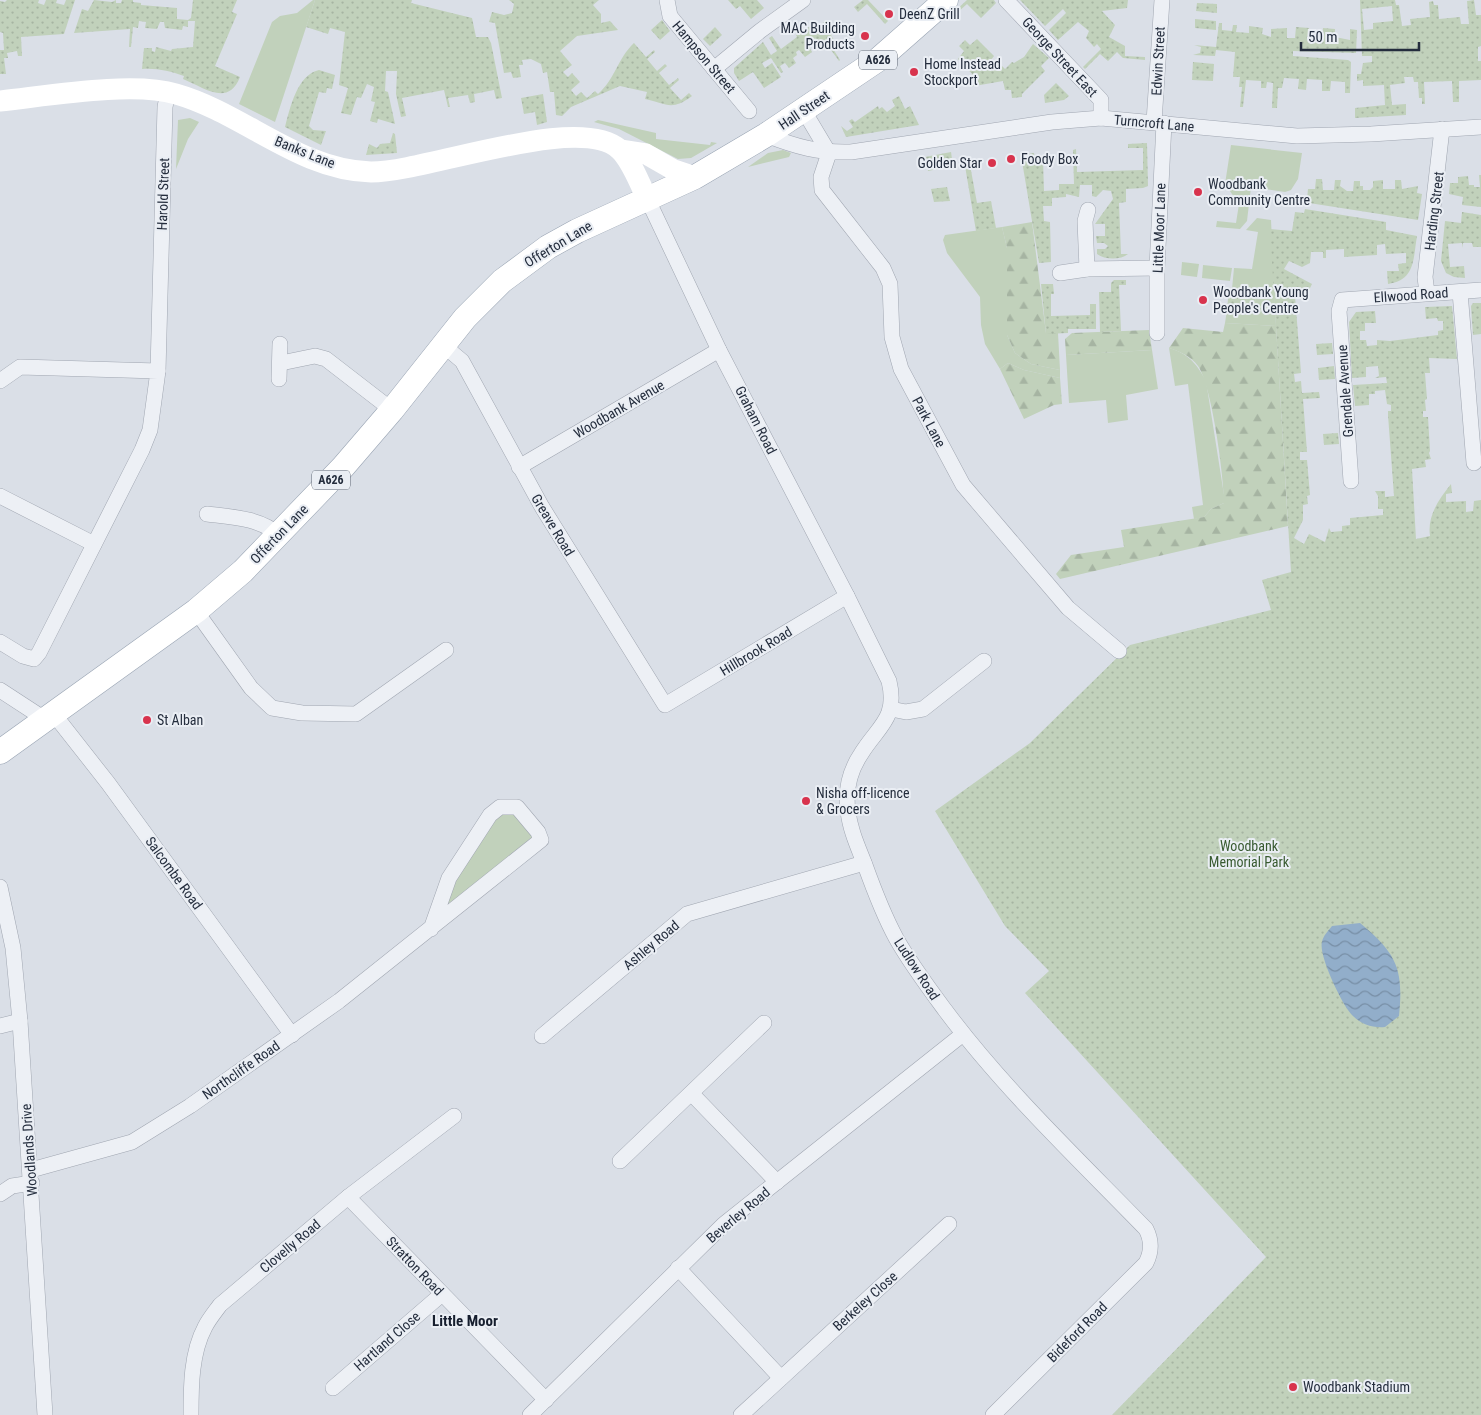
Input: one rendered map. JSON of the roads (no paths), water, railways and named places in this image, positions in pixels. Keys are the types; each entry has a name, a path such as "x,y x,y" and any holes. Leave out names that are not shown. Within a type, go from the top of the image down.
{"main road":[{"name":"Hall Street","path":"647,198 695,177 804,111 895,47 946,0"},
{"name":"Offerton Lane","path":"0,752 196,611 242,571 279,535 392,410 443,345 485,296 520,267 577,231 647,198"}],"street":[{"name":"Hampson Street","path":"667,0 670,16 749,111"},
{"path":"714,69 760,31 803,0"},
{"name":"George Street East","path":"1006,0 1101,100 1101,118"},
{"name":"Edwin Street","path":"1159,123 1162,0"},
{"name":"Banks Lane","path":"0,101 130,89 168,92 214,110 305,155 345,168 369,172 415,167 551,138 594,140 620,150 646,154 674,170 695,177"},
{"name":"Harold Street","path":"0,642 23,656 34,659 94,544 150,430 158,370 165,107 168,92"},
{"path":"804,111 829,153"},
{"name":"Turncroft Lane","path":"766,135 812,151 829,153 851,152 1052,122 1101,118 1297,136 1481,127"},
{"name":"Little Moor Lane","path":"1158,333 1159,123"},
{"name":"Harding Street","path":"1427,293 1426,277 1442,129"},
{"path":"620,150 647,198"},
{"name":"Park Lane","path":"829,153 821,177 822,190 883,268 890,284 892,336 901,369 963,485 1068,608 1119,651"},
{"name":"Graham Road","path":"647,198 719,350 847,596 868,641"},
{"path":"1087,269 1085,221 1088,210"},
{"path":"1060,272 1087,269 1157,268"},
{"name":"Ellwood Road","path":"1342,300 1481,290"},
{"path":"1460,292 1474,463"},
{"name":"Grendale Avenue","path":"1342,300 1339,311 1351,481"},
{"path":"279,379 281,363 280,344"},
{"name":"Greave Road","path":"443,345 462,361 542,507 665,705"},
{"name":"Woodbank Avenue","path":"519,467 719,350"},
{"path":"281,363 315,356 326,360 392,410"},
{"path":"0,381 20,368 158,370"},
{"path":"0,496 94,544"},
{"path":"208,514 250,520 272,529 279,535"},
{"name":"Hillbrook Road","path":"665,705 847,596"},
{"path":"196,611 251,688 272,708 302,712 356,714 446,650"},
{"name":"Ludlow Road","path":"868,641 889,681 892,693 891,709 884,726 861,753 847,783 846,796 851,830 879,903 897,940 929,989 963,1034 1048,1130 1146,1229 1151,1243"},
{"path":"891,709 906,712 923,709 984,661"},
{"name":"Salcombe Road","path":"0,690 50,716 108,783 292,1035"},
{"name":"Northcliffe Road","path":"0,1194 31,1176 132,1142 190,1106 339,1001 431,929 541,840 538,832 517,806 500,807 490,815 449,878 431,929"},
{"name":"Ashley Road","path":"542,1036 687,914 864,863"},
{"name":"Woodlands Drive","path":"0,886 13,948 20,1021 45,1415"},
{"path":"0,1026 20,1021"},
{"path":"620,1161 764,1023"},
{"name":"Beverley Road","path":"530,1415 724,1224 963,1034"},
{"path":"692,1094 777,1182"},
{"name":"Clovelly Road","path":"191,1415 191,1389 196,1354 204,1328 220,1305 348,1197 454,1116"},
{"name":"Stratton Road","path":"348,1197 546,1400"},
{"name":"Berkeley Close","path":"741,1415 949,1224"},
{"name":"Bideford Road","path":"993,1415 1146,1263 1151,1243"},
{"path":"678,1268 781,1378"},
{"name":"Hartland Close","path":"333,1388 442,1294"}],"water":[{"path":"1360,923 1382,943 1395,963 1398,973 1400,985 1399,1016 1385,1027 1368,1025 1360,1022 1353,1016 1338,992 1324,958 1323,940 1332,926"}],"place":[{"name":"DeenZ Grill","path":"889,14"},
{"name":"MAC Building Products","path":"865,36"},
{"name":"Home Instead Stockport","path":"914,72"},
{"name":"Foody Box","path":"1011,159"},
{"name":"Golden Star","path":"992,163"},
{"name":"Woodbank Community Centre","path":"1198,192"},
{"name":"Woodbank Young People's Centre","path":"1203,300"},
{"name":"St Alban","path":"147,720"},
{"name":"Nisha off-licence & Grocers","path":"806,801"},
{"name":"Woodbank Stadium","path":"1293,1387"}],"district":[{"name":"Little Moor","path":"465,1321"}],"park label":[{"name":"Woodbank Memorial Park","path":"1249,854"}]}
